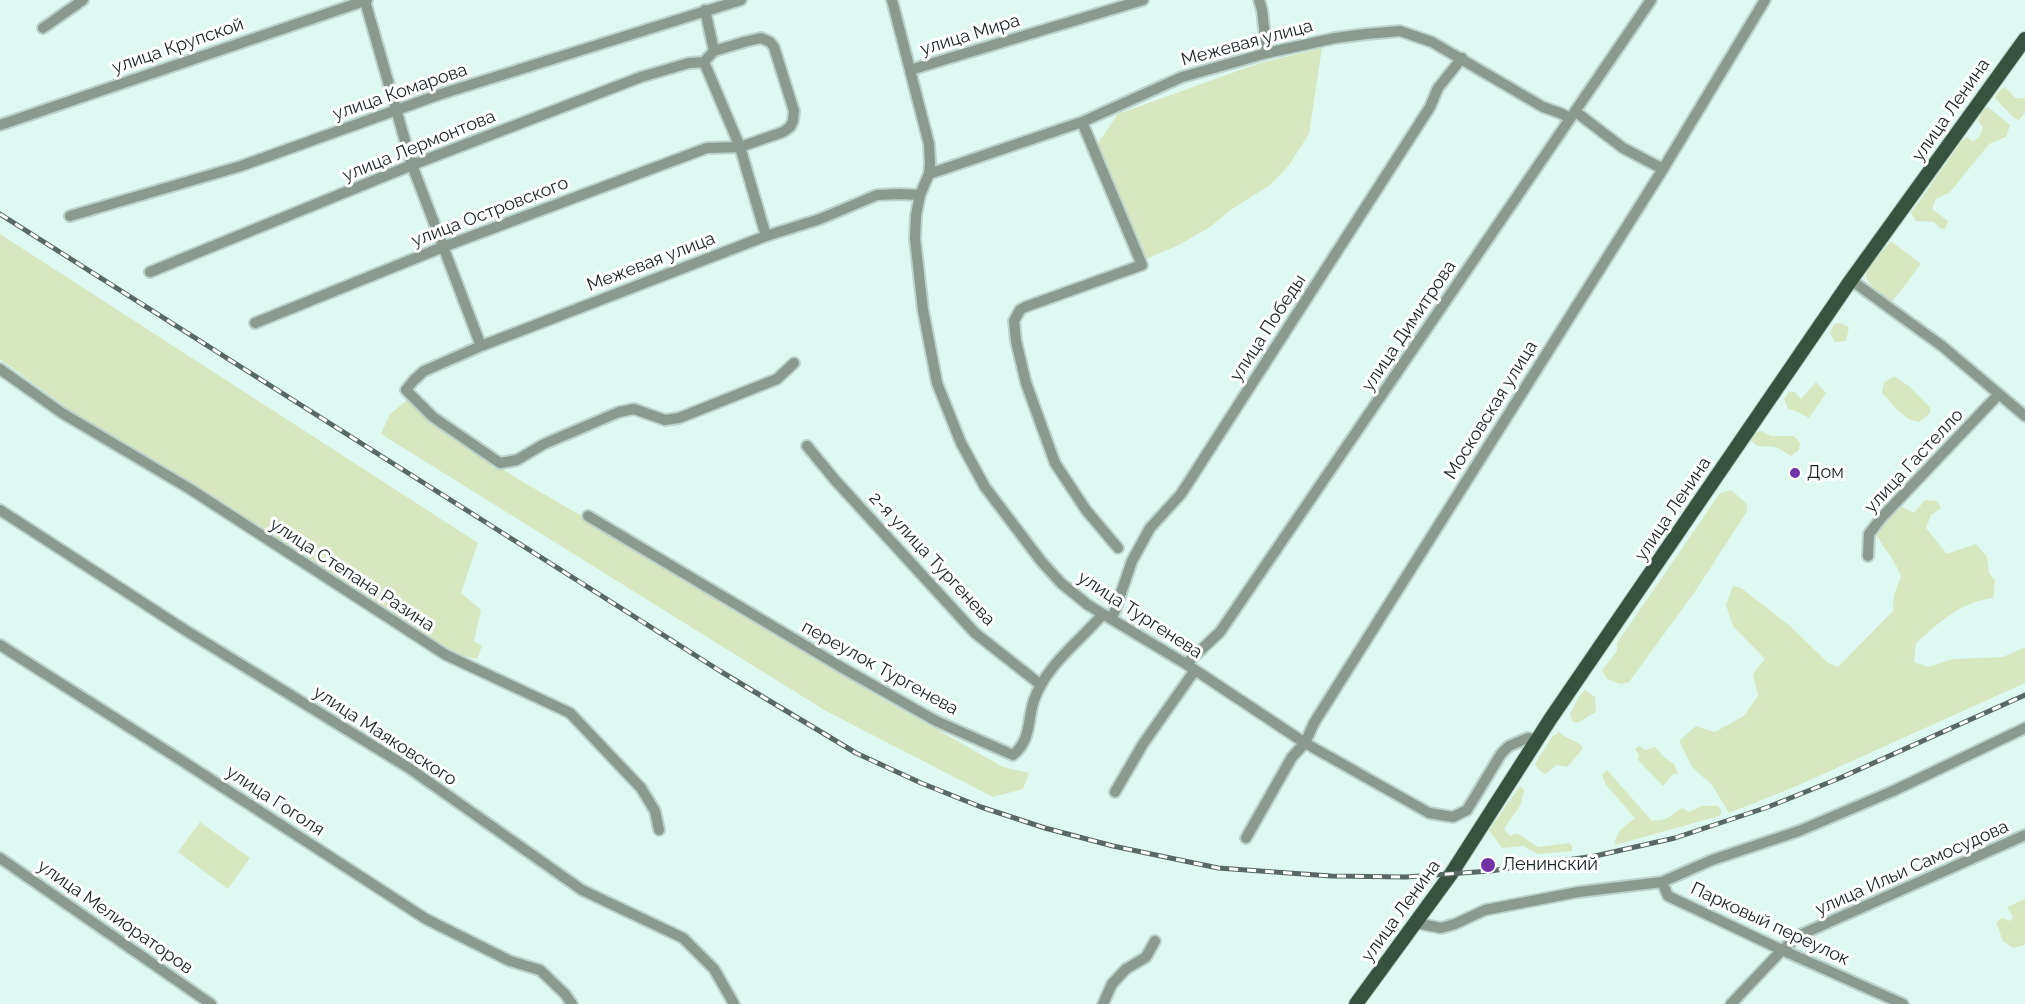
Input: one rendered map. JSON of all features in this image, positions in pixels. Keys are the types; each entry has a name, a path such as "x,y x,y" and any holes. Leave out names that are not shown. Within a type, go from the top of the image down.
{"main road":[{"name":"улица Ленина","path":"1356,1004 1451,874 1537,740 1851,280 2025,39"}],"street":[{"path":"44,28 83,0"},
{"path":"366,0 412,165 481,346"},
{"name":"улица Крупской","path":"0,125 366,0"},
{"name":"улица Комарова","path":"70,216 241,166 441,94 741,0"},
{"name":"улица Тургенева","path":"892,0 929,144 929,174 920,195 915,239 923,309 937,383 961,443 985,487 1041,561 1075,596 1107,617 1190,667 1305,742 1429,813 1453,817 1467,810 1501,754 1509,746 1528,738 1537,740"},
{"name":"улица Мира","path":"910,70 1143,0"},
{"path":"1259,0 1268,53"},
{"name":"улица Димитрова","path":"1114,792 1190,667 1220,632 1651,0"},
{"name":"Московская улица","path":"1246,838 1292,757 1305,742 1314,723 1663,169 1765,0"},
{"path":"705,10 714,51 704,62 740,147 766,236"},
{"name":"Межевая улица","path":"929,174 1082,122 1182,77 1268,53 1335,38 1400,31 1432,42 1543,107 1573,115 1623,148 1663,169"},
{"name":"улица Островского","path":"255,323 443,247 707,148 740,147 783,132 790,127 794,111 774,47 770,42 761,38 714,51"},
{"name":"улица Победы","path":"1107,617 1132,561 1150,528 1181,494 1424,117 1438,88 1462,58"},
{"name":"улица Лермонтова","path":"150,272 412,165 641,77 689,63 704,62"},
{"path":"1082,122 1142,265 1025,307 1020,310 1014,321 1016,342 1026,383 1055,463 1086,510 1118,548"},
{"name":"Межевая улица","path":"794,363 777,379 679,418 665,420 634,409 618,412 544,444 517,460 500,463 433,417 406,390 424,371 481,346 766,236 820,219 877,195 920,195"},
{"path":"1851,280 1942,346 2025,416"},
{"name":"улица Степана Разина","path":"0,369 62,413 190,489 446,655 570,713 641,788 655,811 659,830"},
{"name":"улица Гастелло","path":"1868,556 1869,534 1882,517 1999,394"},
{"name":"2-я улица Тургенева","path":"807,446 835,480 975,633 1041,685"},
{"name":"улица Маяковского","path":"0,510 185,630 409,768 582,890 683,938 714,969 734,1004"},
{"name":"переулок Тургенева","path":"588,516 841,667 927,715 1013,755 1026,735 1034,698 1041,685 1066,652 1107,617"},
{"name":"улица Гоголя","path":"0,645 173,754 426,919 510,961 540,969 572,1004"},
{"path":"1416,922 1441,928 1485,910 1578,891 1662,882 1712,860 1800,831 1893,791 2025,728"},
{"name":"улица Ильи Самосудова","path":"1731,1004 1782,950 1800,935 2025,836"},
{"name":"улица Мелиораторов","path":"0,858 211,1004"},
{"name":"Парковый переулок","path":"1662,882 1668,896 1904,1004"},
{"path":"1103,1004 1112,984 1126,969 1146,957 1155,941"}],"green space":[{"path":"1322,48 1309,134 1289,165 1270,185 1232,209 1210,227 1179,245 1146,259 1098,143 1118,114 1257,64"},
{"path":"2005,87 2015,98 2025,98 2025,113 2019,120 2014,118 1995,98"},
{"path":"1988,107 2010,125 2006,137 1989,144 1950,192 1936,199 1932,209 1948,221 1945,229 1940,228 1934,222 1916,221 1911,213 1961,142 1967,137 1973,142 1980,136 1983,128 1978,120 1983,110"},
{"path":"0,234 478,543 461,593 481,610 474,641 482,646 477,659 452,653 70,410 0,359"},
{"path":"1891,241 1921,264 1892,302 1871,285 1866,273"},
{"path":"1840,323 1849,327 1846,341 1835,342 1830,333 1834,324"},
{"path":"1894,376 1910,387 1930,407 1930,413 1919,422 1903,415 1882,393 1884,383"},
{"path":"1816,382 1826,393 1809,418 1788,409 1784,399 1789,392 1795,392 1801,399"},
{"path":"407,400 432,421 513,476 676,571 874,694 1003,767 1029,773 1023,789 993,797 826,711 381,434 390,414"},
{"path":"1761,431 1771,436 1794,436 1800,443 1799,450 1791,456 1778,448 1756,445 1750,439 1754,432"},
{"path":"1731,490 1747,504 1746,513 1694,593 1629,682 1621,684 1607,679 1602,670 1617,651 1617,643 1720,493"},
{"path":"1925,500 1937,501 1941,508 1931,515 1926,528 1947,554 1976,544 1987,557 1989,573 1995,581 1993,598 1981,600 1960,609 1942,620 1916,643 1914,662 1928,667 1953,659 2003,657 2025,647 2025,683 1792,788 1729,813 1712,785 1692,767 1679,741 1696,726 1715,732 1744,716 1758,696 1753,674 1765,659 1733,626 1726,605 1733,586 1741,588 1790,626 1828,663 1838,667 1893,611 1894,595 1901,576 1896,564 1877,536 1890,514 1901,506 1914,513"},
{"path":"1585,690 1595,697 1596,712 1577,723 1572,721 1570,714"},
{"path":"1559,732 1579,743 1582,750 1567,767 1556,765 1546,774 1540,771 1535,764 1552,737"},
{"path":"1639,746 1645,750 1655,747 1674,764 1678,774 1673,774 1663,786 1638,760 1639,755 1635,749"},
{"path":"1607,770 1652,821 1666,819 1682,808 1689,812 1702,806 1718,806 1722,812 1719,816 1615,845 1619,833 1635,818 1606,785 1602,775"},
{"path":"1520,786 1524,790 1521,804 1504,829 1510,836 1517,833 1538,847 1569,843 1572,851 1538,854 1523,846 1502,848 1489,830"},
{"path":"200,822 250,858 228,889 178,852"},
{"path":"2025,899 2025,945 2013,948 2003,941 1996,922 2002,918 2010,921 2013,917 2007,907"}],"railway":[{"path":"0,214 720,671 856,753 981,807 1045,828 1113,846 1218,868 1331,876 1406,877 1490,871 1595,856 1675,838 1768,807 1840,778 2025,695"}],"place":[{"name":"Дом","path":"1795,473"},
{"name":"Ленинский","path":"1488,865"}]}
